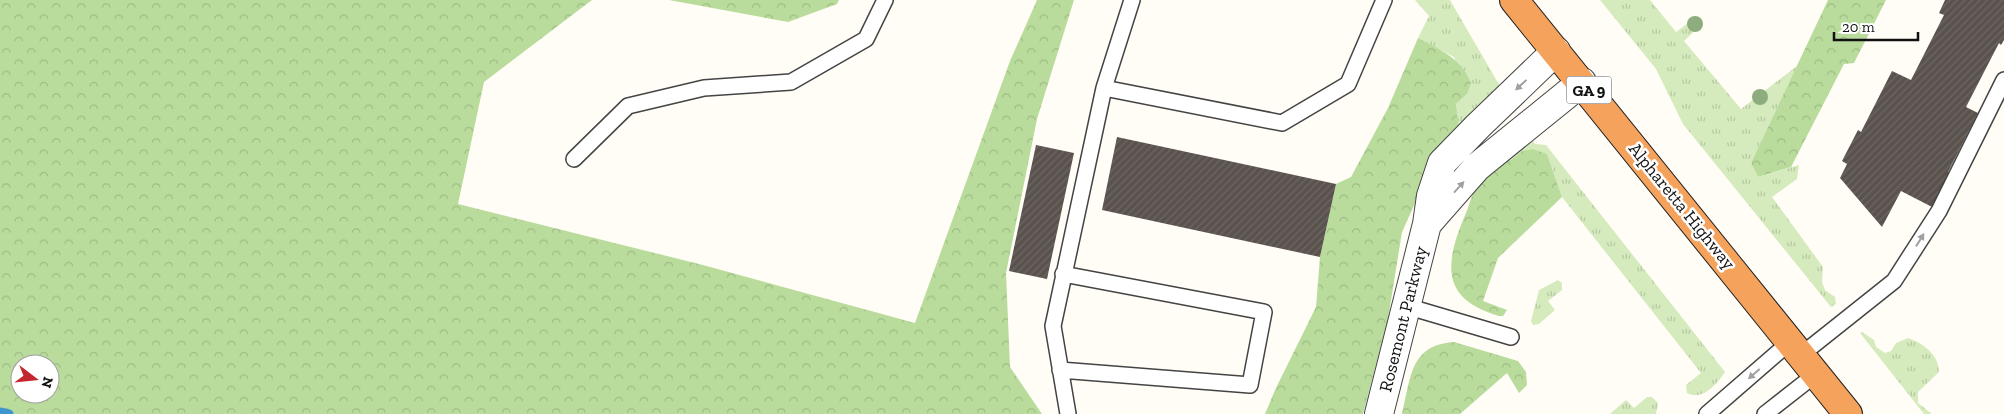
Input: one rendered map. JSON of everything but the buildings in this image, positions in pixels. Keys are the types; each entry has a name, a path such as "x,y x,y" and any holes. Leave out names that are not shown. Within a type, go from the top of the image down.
{"highway":[{"name":"Alpharetta Highway","path":"1514,0 1848,414"}],"street":[{"name":"Rosemont Parkway","path":"1379,414 1427,224 1431,196 1442,163 1556,51"},
{"name":"Rosemont Parkway","path":"1427,224 1477,167 1582,82"}],"lane":[{"path":"574,159 628,106 704,88 791,82 866,39 885,0"},
{"path":"1068,414 1053,326 1104,88 1132,0"},
{"path":"1104,88 1282,123 1348,84 1384,0"},
{"path":"1707,414 1802,357 1894,281 1939,211 2004,80"},
{"path":"1060,370 1250,385 1264,312 1064,274"},
{"path":"1406,306 1511,337"},
{"path":"1764,414 1802,357"}],"green space":[{"path":"0,0 592,0 484,82 458,204 703,265 915,323 1010,61 1037,0 1074,0 1037,119 1006,273 1010,367 1042,414 0,414"},
{"path":"669,0 839,0 837,4 788,22"},
{"path":"1415,0 1450,0 1501,88 1459,127 1456,104 1467,94 1454,57 1418,38 1429,16"},
{"path":"1600,0 1650,0 1676,32 1692,20 1696,21 1700,26 1684,41 1741,109 1797,66 1751,163 1758,177 1799,165 1797,179 1772,197 1823,267 1822,282 1825,290 1835,297 1836,304 1831,307 1683,124 1656,69"},
{"path":"1828,0 1886,0 1854,63 1844,64 1791,167 1758,177 1751,163"},
{"path":"1418,38 1456,61 1467,74 1471,83 1467,94 1456,104 1459,127 1433,164 1402,232 1388,319 1363,414 1265,414 1316,307 1320,257 1336,184 1351,177 1388,108"},
{"path":"1531,137 1535,144 1546,145 1725,372 1709,390 1699,395 1687,393 1686,385 1701,373 1562,197 1547,154 1522,151 1511,160 1507,154"},
{"path":"1533,149 1547,154 1562,197 1498,258 1483,301 1507,310 1503,316 1499,316 1479,309 1466,300 1457,289 1452,276 1451,263 1454,247 1473,193 1482,177 1507,154 1511,160 1522,151"},
{"path":"1558,280 1562,283 1562,290 1548,301 1555,310 1539,324 1533,325 1531,321 1539,290"},
{"path":"1862,332 1874,340 1876,347 1885,353 1891,351 1896,343 1908,338 1929,350 1936,360 1939,372 1918,392 1918,403 1932,414 1924,414 1860,333"},
{"path":"1454,342 1518,361 1526,372 1527,385 1519,393 1507,373 1460,414 1402,414 1411,377 1420,357 1428,350 1439,345"},
{"path":"1647,397 1652,397 1658,403 1656,414 1610,414 1626,400 1634,408"}],"waterway":[{"path":"0,412 9,414"}]}
